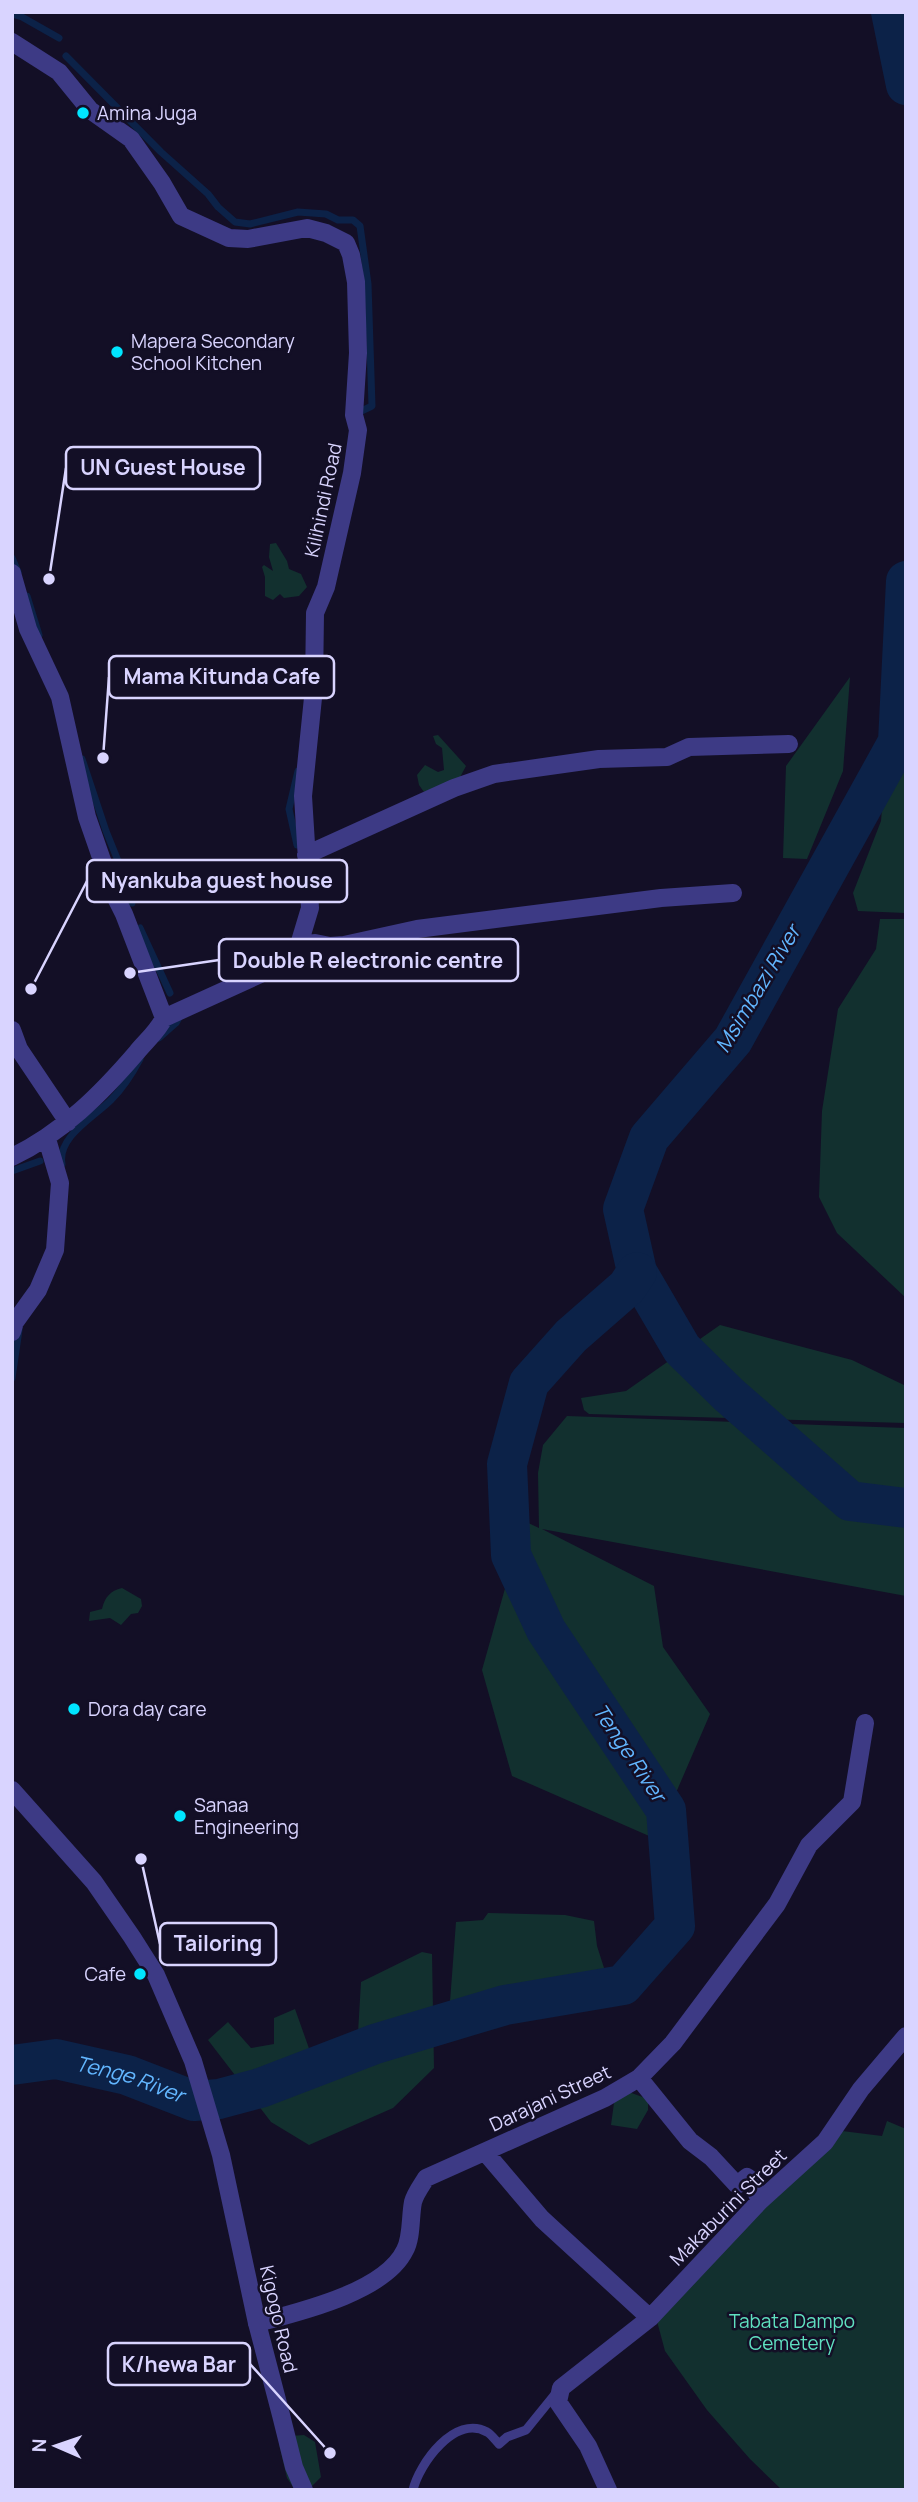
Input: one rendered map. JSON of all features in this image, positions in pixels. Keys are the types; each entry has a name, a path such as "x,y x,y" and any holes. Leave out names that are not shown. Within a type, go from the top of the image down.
{"street":[{"name":"Kilihindi Road","path":"12,43 59,72 90,110 131,139 181,216 229,238 248,239 313,229 346,243 351,255 356,282 358,353 354,415 358,430 352,474 326,587 316,613 314,688 303,796 310,908 298,948"},
{"path":"12,573 28,629 60,696 87,817 113,892 164,1018"},
{"path":"306,855 454,788 494,774 599,759 667,757 689,747 789,744"},
{"path":"12,1157 47,1139 68,1122 115,1078 164,1018 267,971 298,948 315,943 330,946 417,929 661,898 733,893"},
{"path":"12,1030 19,1049 68,1122"},
{"path":"12,1332 15,1322 38,1290 55,1250 60,1183 47,1139"},
{"name":"Darajani Street","path":"257,2323 330,2303 377,2279 399,2262 407,2247 414,2199 426,2178 605,2098 639,2078 673,2043 776,1904 809,1845 852,1802 865,1723"},
{"name":"Kigogo Road","path":"12,1790 94,1882 132,1937 156,1975 193,2061 221,2155 257,2323 295,2467 304,2490"},
{"name":"Makaburini Street","path":"561,2388 650,2318 760,2201 825,2142 861,2088 906,2036"},
{"path":"639,2078 690,2141 711,2157 737,2185 747,2177 751,2180 760,2201"},
{"path":"485,2152 542,2219 650,2318"},
{"path":"561,2388 558,2402 588,2446 608,2490"}],"lane":[{"path":"413,2490 422,2467 444,2440 460,2430 475,2429 487,2432 499,2444 507,2437 526,2430 561,2388"}],"green space":[{"path":"276,543 289,569 301,574 307,587 299,596 284,598 280,594 273,600 265,596 262,567 264,565 273,571 269,557 270,544"},
{"path":"906,624 906,913 858,911 853,893 881,821 891,699"},
{"path":"850,677 843,771 807,859 783,858 786,766"},
{"path":"438,735 466,766 458,781 424,792 417,775 425,765 438,772 444,770 442,748 436,744 433,736"},
{"path":"880,919 906,919 906,1298 837,1233 819,1197 822,1111 838,1009 876,949"},
{"path":"720,1325 852,1360 906,1386 906,1423 589,1414 584,1410 581,1398 626,1391"},
{"path":"567,1416 906,1428 906,1596 542,1529 654,1586 663,1647 710,1714 656,1839 512,1776 482,1670 524,1521 539,1528 538,1473 543,1445"},
{"path":"122,1588 141,1599 142,1606 138,1613 131,1614 121,1625 110,1618 89,1621 90,1612 102,1609 109,1595"},
{"path":"488,1913 565,1915 594,1921 597,1946 605,1971 598,1999 552,2013 499,2020 449,2015 456,1922 483,1920"},
{"path":"422,1952 432,1954 434,2068 393,2108 309,2145 271,2122 208,2040 228,2022 251,2048 274,2044 274,2018 295,2009 311,2054 358,2033 361,1982"},
{"path":"626,2091 648,2099 648,2110 637,2129 611,2125 614,2103"},
{"name":"Tabata Dampo Cemetery","path":"887,2121 906,2129 906,2490 782,2490 750,2459 707,2410 665,2351 654,2310 834,2130 882,2136"},
{"path":"304,2435 315,2442 321,2477 311,2487 295,2490 287,2478 279,2444 290,2436"}],"waterway":[{"name":"Msimbazi River","path":"891,12 906,85"},
{"path":"12,14 59,38"},
{"path":"66,56 235,222 250,224 298,212 326,214 338,220 353,220 360,226 368,284 372,406 355,414"},
{"path":"12,558 18,572"},
{"name":"Msimbazi River","path":"906,581 898,742 733,1040 649,1138 623,1209 637,1272 682,1349 729,1395 850,1501 906,1508"},
{"path":"27,596 39,635"},
{"path":"82,759 106,831 131,893 132,903"},
{"path":"297,845 289,809 298,771"},
{"path":"140,928 170,993"},
{"path":"159,1038 180,1016"},
{"path":"62,1164 62,1154 71,1136 115,1095 140,1059"},
{"path":"12,1171 40,1161"},
{"name":"Tenge River","path":"12,2065 56,2059 127,2075 194,2101 219,2099 260,2088 375,2044 505,2005 623,1985 675,1926 666,1810 546,1630 511,1555 507,1464 529,1383 571,1336 627,1287 637,1272"},
{"path":"12,1378 19,1330"},
{"path":"194,2101 202,2114"}],"place":[{"name":"Amina Juga","path":"83,113"},
{"name":"Mapera Secondary School Kitchen","path":"117,352"},
{"name":"UN Guest House","path":"49,579"},
{"name":"Mama Kitunda Cafe","path":"103,758"},
{"name":"Double R electronic centre","path":"130,973"},
{"name":"Nyankuba guest house","path":"31,989"},
{"name":"Dora day care","path":"74,1709"},
{"name":"Sanaa Engineering","path":"180,1816"},
{"name":"Tailoring","path":"141,1859"},
{"name":"Cafe","path":"140,1974"},
{"name":"K/hewa Bar","path":"330,2453"}]}
